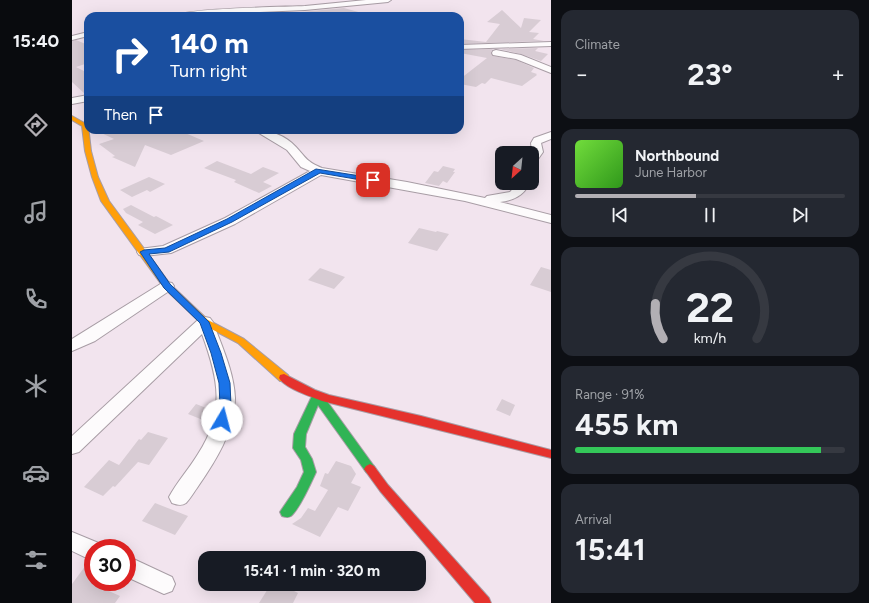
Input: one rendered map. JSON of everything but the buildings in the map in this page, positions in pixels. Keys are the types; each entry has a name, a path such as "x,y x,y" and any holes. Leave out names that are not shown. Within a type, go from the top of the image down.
{"street":[{"path":"220,12 311,3 388,0"},
{"path":"72,38 84,35"},
{"path":"470,48 551,44"},
{"path":"464,47 513,56 551,70"},
{"path":"72,101 84,99"},
{"path":"72,118 84,125"},
{"path":"86,134 88,151 95,177 106,201 167,286 205,322 241,341 278,374 294,385 317,396 404,416 551,454"},
{"path":"267,134 291,148 305,165 318,171 480,200 551,219"},
{"path":"537,146 536,143 538,140 551,135"},
{"path":"144,252 166,250 194,237 230,220 318,171"},
{"path":"480,200 514,196 521,190"},
{"path":"72,346 89,337 167,286"},
{"path":"72,447 205,322"},
{"path":"179,497 209,453 219,433 226,406 225,383 205,322"},
{"path":"286,512 302,490 310,472 306,459 299,448 300,434 317,396"},
{"path":"317,396 384,488 484,603"},
{"path":"72,541 84,547"},
{"path":"136,570 164,584"}],"traffic: fast":[{"path":"286,512 302,490 310,472 306,459 299,448 300,434 317,396 370,469"}],"traffic: slow":[{"path":"72,118 84,124"},
{"path":"86,134 88,151 95,177 105,201 167,286 205,322 241,341 284,378"}],"traffic: jam":[{"path":"284,378 311,393 326,398 388,412 551,454"},
{"path":"370,469 384,488 484,603"}],"route":[{"path":"222,420 226,406 225,383 205,322 167,286 144,252 166,250 230,220 318,171 373,180"}]}
